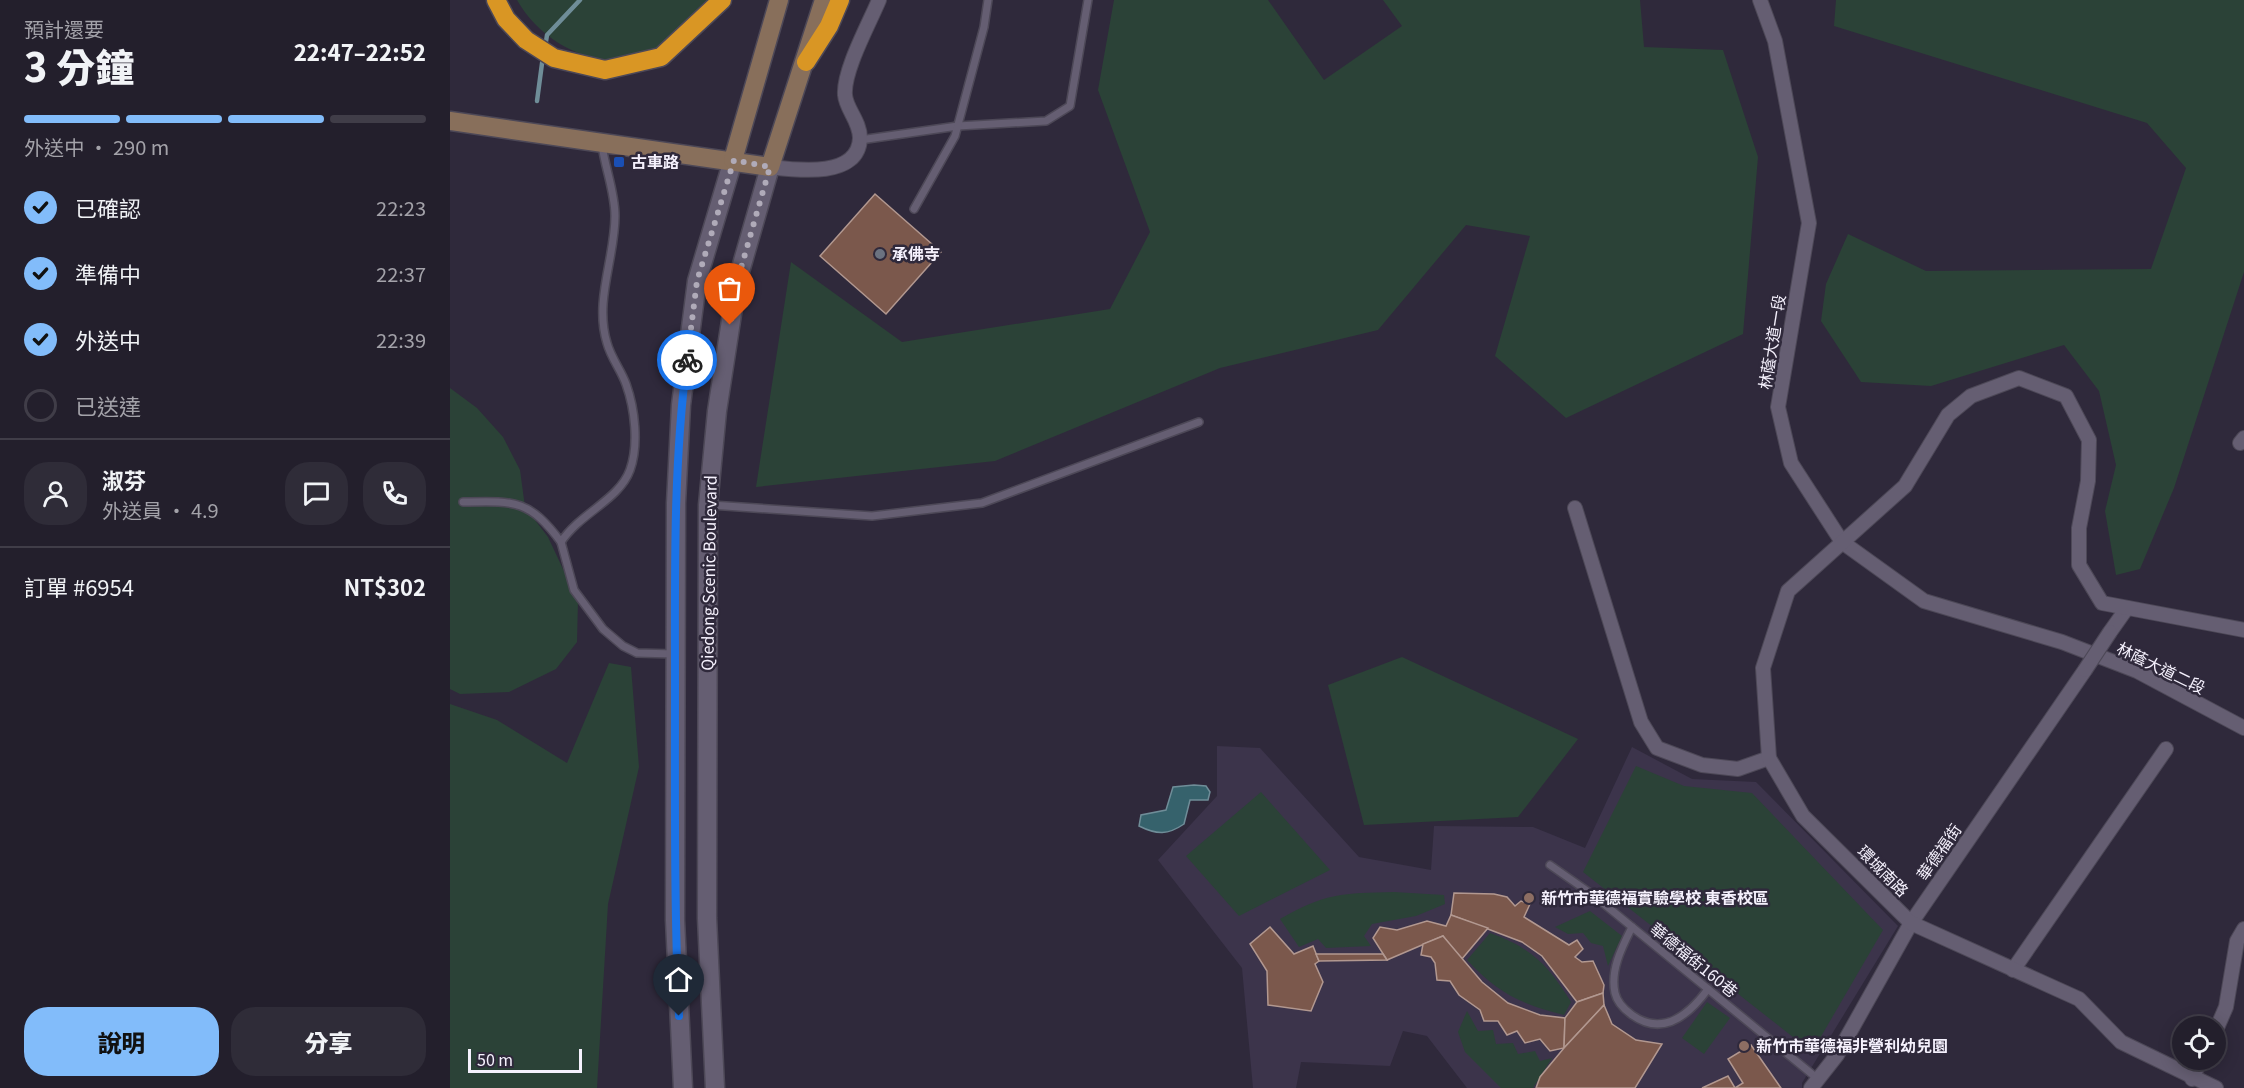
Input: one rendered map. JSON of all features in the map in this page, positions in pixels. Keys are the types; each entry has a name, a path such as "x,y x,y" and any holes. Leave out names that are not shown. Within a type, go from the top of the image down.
{"highway":[{"path":"496,0 512,27 554,58 605,70 661,57 722,0"},
{"path":"806,62 829,26 840,0"}],"main road":[{"name":"Qiedong Scenic Boulevard","path":"734,160 779,0"},
{"name":"Qiedong Scenic Boulevard","path":"770,167 806,62 824,0"},
{"path":"450,121 734,160 770,167"}],"street":[{"path":"770,167 829,170 855,155 860,140 856,118 845,96 848,75 879,0"},
{"name":"林蔭大道一段","path":"1760,0 1775,41 1809,223 1779,406 1791,463 1842,542 1924,601 2062,642"},
{"name":"Qiedong Scenic Boulevard","path":"682,1088 675,920 676,503 681,405 697,281 734,160"},
{"name":"Qiedong Scenic Boulevard","path":"715,1088 707,918 708,505 717,411 737,282 770,167"},
{"name":"環城南路","path":"2216,1088 2192,1079 2121,1042 2079,999 1911,923 1803,816 1769,758 1763,668 1788,591 1905,486 1948,415 1971,396 2019,378 2066,396 2089,440 2088,481 2079,528 2079,565 2102,603 2244,630"},
{"path":"1575,508 1641,722 1658,748 1702,765 1738,769 1769,758"},
{"name":"華德福街","path":"1815,1083 1837,1054 1911,923 2127,608"},
{"name":"林蔭大道二段","path":"2062,642 2137,671 2244,728"},
{"path":"2013,970 2166,749"},
{"path":"2222,1016 2226,1007 2237,941 2244,929"},
{"path":"2192,1079 2196,1070"}],"lane":[{"path":"914,209 955,136 984,27 988,0"},
{"path":"860,140 958,126 1046,121 1070,106 1088,0"},
{"path":"561,542 579,519 618,490 630,470 634,439 633,410 626,383 607,342 606,334 605,290 615,214 601,142"},
{"path":"708,505 872,516 982,503 1199,422"},
{"path":"463,502 491,502 525,507 543,517 561,542 574,590 603,629 623,646 637,652 675,654"},
{"name":"華德福街160巷","path":"1550,865 1632,927 1708,989 1815,1083"},
{"path":"1632,927 1618,953 1615,994 1624,1009 1652,1024 1665,1024 1683,1017 1708,989"}],"shaded area":[{"path":"517,0 708,0 678,31 658,47 639,56 619,59 599,58 579,53 560,44 543,32"},
{"path":"1114,0 1268,0 1324,80 1402,26 1383,0 1640,0 1644,47 1723,50 1758,157 1743,334 1566,418 1495,356 1530,236 1466,225 1378,330 1220,368 995,461 756,487 791,262 902,342 1110,309 1150,232 1098,90"},
{"path":"1836,0 2244,0 2244,272 2174,488 2140,569 2116,575 2105,511 2116,465 2099,391 2064,345 1931,386 1861,382 1821,321 1826,284 1848,234 1926,271 2151,269 2186,168 2147,123 1834,26"},
{"path":"450,388 477,408 503,437 520,470 525,507 548,537 578,601 577,642 556,669 509,692 460,694 450,689"},
{"path":"1402,657 1578,739 1518,817 1364,825 1328,685"},
{"path":"609,663 631,667 639,767 608,904 597,1088 450,1088 450,704 497,720 567,763"},
{"name":"新竹市華德福實驗學校 東香校區","path":"1217,746 1260,748 1359,857 1431,870 1434,826 1533,827 1585,848 1632,747 1692,779 1756,782 1898,926 1802,1083 1802,1088 1467,1088 1427,1036 1403,1031 1390,1066 1301,1062 1296,1088 1253,1088 1242,968 1158,860 1217,796"},
{"path":"1636,766 1684,786 1752,793 1883,930 1812,1052 1583,872"},
{"path":"1206,786 1210,792 1208,800 1190,800 1184,824 1167,832 1151,831 1139,826 1141,815 1166,810 1173,787"},
{"path":"1261,792 1330,870 1239,916 1186,856"},
{"path":"1394,892 1444,895 1445,904 1416,916 1372,924 1364,936 1371,946 1326,948 1318,939 1299,947 1280,919 1322,899 1347,894"},
{"path":"1590,911 1622,936 1608,966 1603,946 1591,943 1583,933 1568,934 1555,927"},
{"path":"1490,933 1517,945 1538,959 1555,978 1571,1002 1564,1015 1511,996 1489,981 1467,960"},
{"path":"1707,1002 1730,1018 1704,1054 1682,1038"},
{"path":"1467,1011 1478,1031 1493,1030 1496,1044 1513,1043 1518,1054 1535,1051 1540,1061 1552,1058 1533,1088 1501,1088 1465,1052 1458,1032"}],"building":[{"name":"承佛寺","path":"875,194 941,252 886,314 820,256"},
{"path":"1454,893 1494,894 1507,897 1515,906 1521,901 1530,904 1524,917 1569,945 1577,940 1583,949 1575,957 1582,962 1593,961 1604,985 1603,993 1577,1002 1542,956 1522,942 1451,915"},
{"path":"1451,915 1488,928 1461,960 1443,936 1387,960 1373,938 1380,927 1397,930 1427,921 1446,926"},
{"path":"1270,927 1294,954 1313,946 1319,961 1315,964 1323,982 1311,1011 1268,1005 1267,971 1250,944"},
{"path":"1443,936 1482,982 1508,1003 1540,1015 1565,1018 1564,1048 1550,1051 1540,1039 1525,1043 1517,1031 1507,1035 1498,1021 1484,1021 1480,1010 1459,995 1450,981 1437,980 1435,963 1431,957 1421,955 1423,944"},
{"path":"1316,954 1383,954 1387,960 1319,961"},
{"path":"1603,993 1604,1005 1564,1048 1565,1018 1577,1002"},
{"path":"1604,1005 1612,1024 1636,1040 1662,1044 1635,1088 1536,1088 1540,1077"},
{"path":"1751,1045 1781,1088 1735,1088 1743,1083 1728,1059"},
{"path":"1728,1076 1735,1088 1702,1088"}],"waterway":[{"path":"545,48 547,35 580,0"},
{"path":"537,101 543,56"}],"way so far":[{"path":"687,360 697,281 734,160 770,167 737,282 730,325"}],"place":[{"name":"古車路","path":"619,162"},
{"name":"承佛寺","path":"880,254"},
{"name":"新竹市華德福實驗學校 東香校區","path":"1529,898"},
{"name":"新竹市華德福非營利幼兒園","path":"1744,1046"}],"route":[{"path":"679,1016 675,920 676,503 681,405 687,360"}]}
